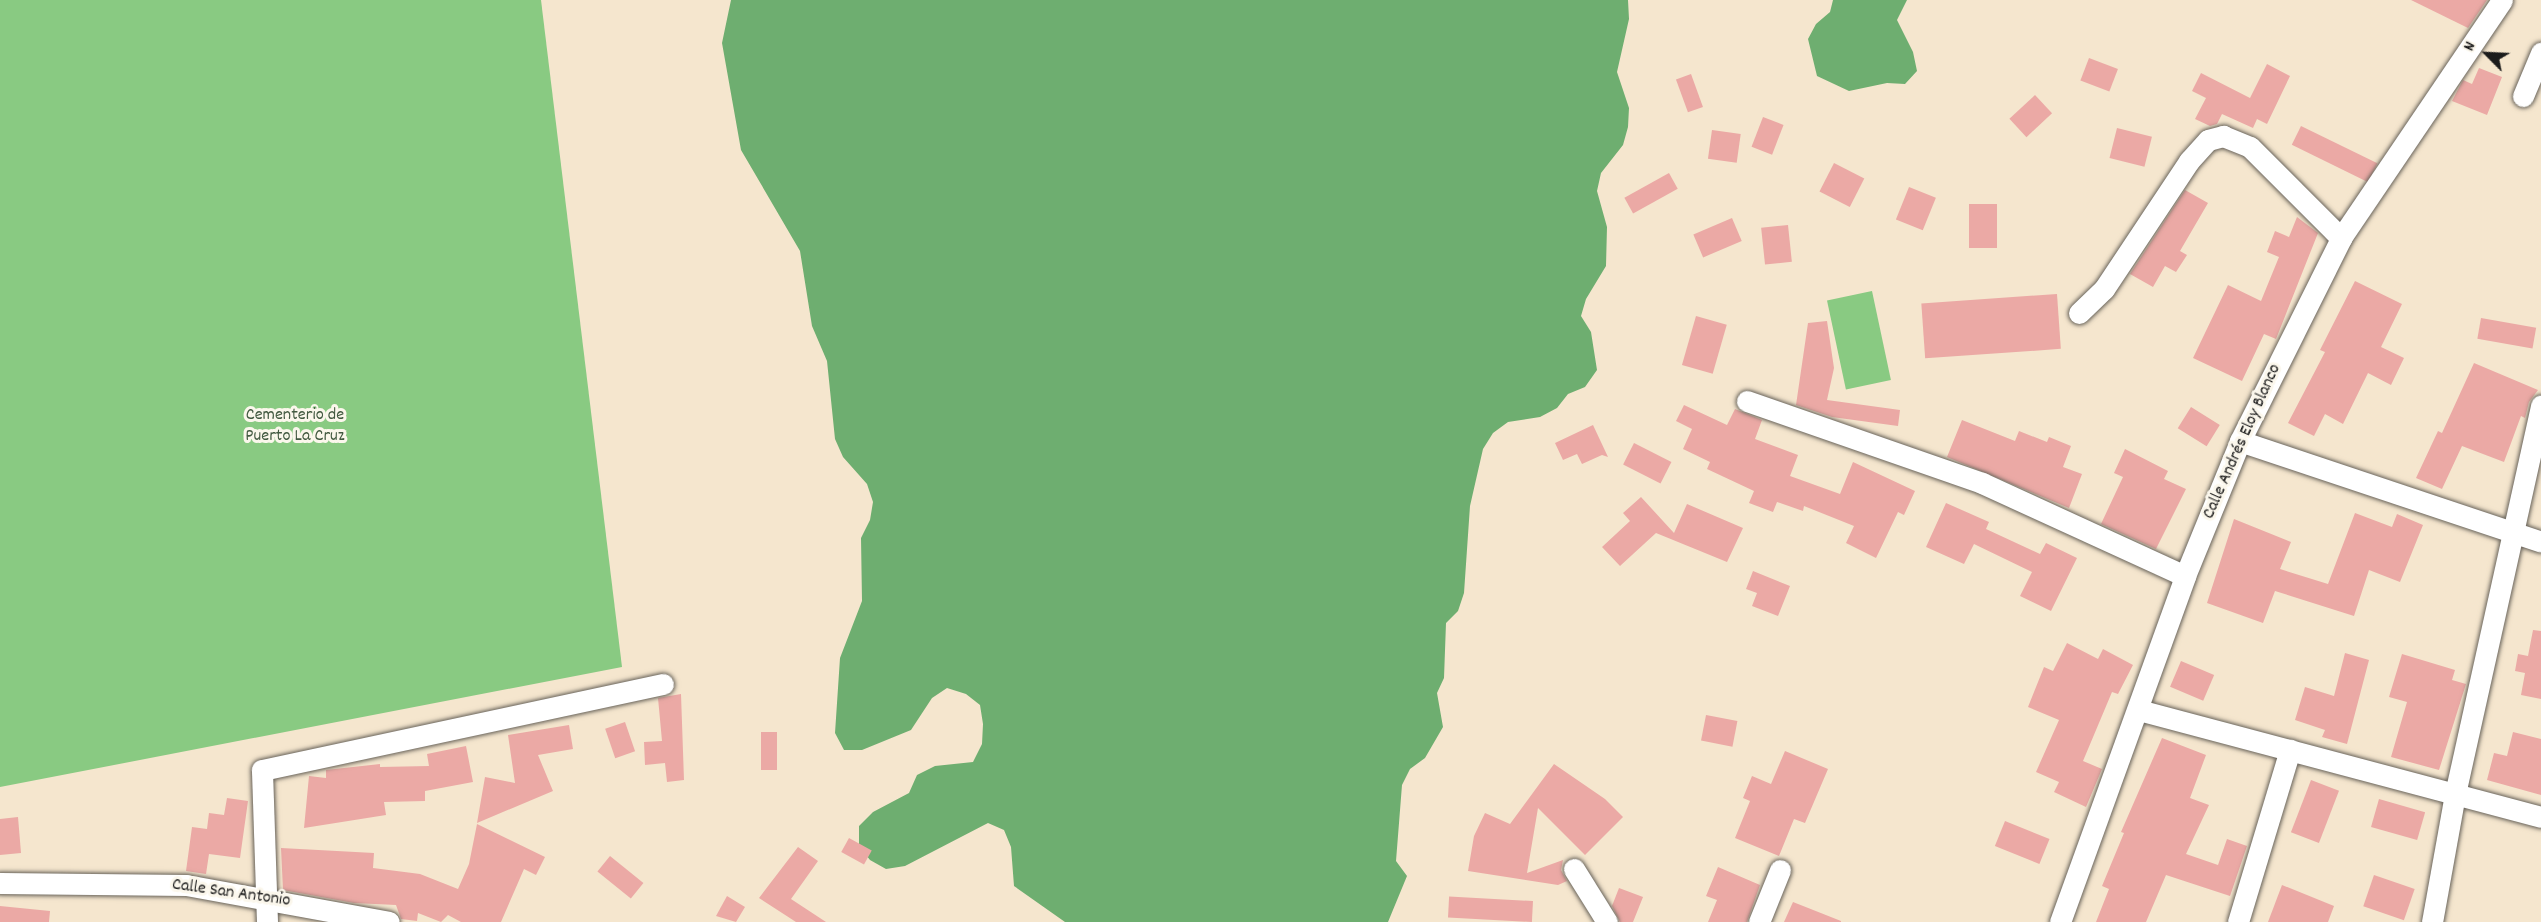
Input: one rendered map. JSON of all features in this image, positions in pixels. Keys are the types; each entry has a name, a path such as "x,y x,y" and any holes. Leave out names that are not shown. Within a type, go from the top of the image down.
{"street":[{"name":"Calle Andrés Eloy Blanco","path":"2060,922 2139,710 2185,576 2240,441 2341,238 2459,59 2502,0"},
{"path":"2523,96 2541,53"},
{"path":"2079,313 2104,289 2189,161 2208,140 2223,136 2250,147 2341,238"},
{"path":"1747,401 1982,483 2185,576"},
{"path":"2432,922 2455,794 2541,405"},
{"path":"2240,441 2541,542"},
{"path":"267,922 262,770 663,684"},
{"path":"2139,710 2541,817"},
{"path":"2238,922 2290,750"},
{"path":"1574,869 1607,922"},
{"path":"1759,922 1780,870"},
{"name":"Calle San Antonio","path":"0,883 186,885 389,922"}],"green space":[{"name":"Cementerio de Puerto La Cruz","path":"0,0 541,0 622,667 0,787"},
{"path":"731,0 1628,0 1629,19 1617,72 1629,108 1628,127 1623,145 1601,173 1597,191 1607,227 1606,266 1586,299 1581,316 1591,332 1597,370 1585,387 1568,394 1557,408 1540,417 1508,422 1493,433 1483,449 1470,506 1464,593 1458,611 1446,623 1444,678 1437,693 1443,727 1425,758 1410,769 1402,785 1396,861 1407,876 1388,922 1065,922 1014,886 1011,847 1004,830 988,823 905,866 886,869 870,860 859,846 859,826 873,812 909,793 917,775 935,766 973,762 982,744 983,724 980,705 966,694 947,688 932,698 911,730 862,750 844,750 835,733 840,658 862,601 861,538 870,520 873,502 867,484 843,457 835,439 827,361 812,326 800,251 741,150 722,43"},
{"path":"1833,0 1907,0 1897,20 1913,52 1917,71 1905,84 1887,83 1849,91 1817,76 1808,39 1816,24 1830,12"},
{"path":"1872,291 1891,380 1846,390 1827,301"}],"building":[{"path":"2411,0 2487,0 2468,28"},
{"path":"2089,58 2118,69 2109,92 2080,80"},
{"path":"2267,64 2290,76 2267,124 2257,119 2253,128 2222,114 2217,124 2210,126 2195,119 2206,98 2192,91 2201,73 2250,98"},
{"path":"2479,68 2502,77 2487,115 2452,101 2463,80 2472,84"},
{"path":"1691,74 1703,107 1688,112 1676,79"},
{"path":"2035,95 2052,113 2026,137 2009,119"},
{"path":"1763,117 1784,125 1772,155 1752,147"},
{"path":"2301,126 2377,163 2368,182 2292,145"},
{"path":"2117,128 2152,137 2144,167 2110,158"},
{"path":"1712,130 1741,134 1737,163 1708,159"},
{"path":"1834,163 1864,178 1850,207 1819,192"},
{"path":"1669,173 1678,189 1633,213 1624,198"},
{"path":"1909,187 1936,198 1923,230 1896,219"},
{"path":"2185,190 2208,203 2180,251 2187,255 2176,272 2165,266 2153,287 2130,274"},
{"path":"1969,204 1997,204 1997,248 1969,248"},
{"path":"2297,217 2318,233 2276,339 2264,334 2242,381 2193,358 2228,285 2261,301 2279,257 2267,252 2275,231 2289,237"},
{"path":"1732,218 1742,241 1703,257 1693,234"},
{"path":"1788,225 1792,262 1765,265 1761,228"},
{"path":"2355,281 2402,304 2381,347 2404,358 2391,385 2368,373 2343,424 2325,414 2314,436 2288,423 2325,352 2320,350"},
{"path":"2057,294 2061,349 1925,358 1921,303"},
{"path":"1696,316 1727,325 1713,374 1682,365"},
{"path":"2481,318 2536,328 2533,348 2477,339"},
{"path":"1827,321 1834,368 1827,400 1900,410 1898,426 1832,417 1796,405 1808,323"},
{"path":"2474,363 2538,390 2529,402 2525,418 2521,416 2504,462 2462,446 2442,489 2416,478 2438,431 2442,433"},
{"path":"1684,405 1727,425 1735,409 1762,420 1755,439 1798,455 1790,476 1840,494 1853,462 1915,491 1904,515 1898,512 1876,558 1846,543 1854,526 1804,506 1803,511 1777,502 1773,512 1749,503 1754,491 1707,469 1710,462 1683,449 1692,429 1676,421"},
{"path":"2191,407 2220,425 2207,446 2178,428"},
{"path":"1962,420 2015,441 2019,431 2047,442 2049,437 2071,446 2063,467 2082,474 2069,508 1947,457"},
{"path":"1593,425 1608,457 1602,455 1582,464 1577,454 1563,460 1555,443"},
{"path":"1634,443 1671,462 1661,483 1623,464"},
{"path":"2125,449 2168,471 2164,479 2186,489 2156,549 2101,524 2123,477 2114,473"},
{"path":"1641,497 1674,533 1687,504 1743,528 1727,562 1656,533 1620,566 1602,547 1630,521 1623,513"},
{"path":"1946,503 1989,522 1986,529 2040,554 2046,543 2077,558 2051,611 2020,596 2032,572 1974,544 1964,564 1926,547"},
{"path":"2355,513 2392,527 2397,514 2423,525 2400,582 2369,570 2354,616 2275,591 2263,623 2207,603 2234,519 2291,542 2280,569 2328,584"},
{"path":"1753,571 1790,586 1778,616 1752,606 1757,593 1746,589"},
{"path":"2533,630 2541,631 2541,699 2521,695 2525,673 2515,671 2518,654 2528,656"},
{"path":"2067,643 2098,659 2103,649 2133,665 2118,694 2112,692 2083,761 2102,769 2086,807 2054,792 2059,782 2036,772 2059,720 2028,707 2044,667 2053,671"},
{"path":"2345,653 2369,660 2347,744 2322,737 2325,730 2295,720 2305,687 2334,696"},
{"path":"2402,654 2455,670 2452,680 2466,684 2439,770 2391,757 2407,702 2389,697"},
{"path":"2181,661 2214,675 2203,701 2170,687"},
{"path":"681,694 684,780 667,782 665,763 645,765 644,742 662,741 658,698"},
{"path":"1706,715 1737,721 1732,747 1701,741"},
{"path":"625,722 635,751 615,758 605,729"},
{"path":"569,725 573,749 538,755 553,791 477,823 485,777 515,783 508,735"},
{"path":"761,732 777,732 777,770 761,770"},
{"path":"2513,732 2541,739 2541,795 2487,780 2494,753 2507,756"},
{"path":"2162,738 2206,755 2190,798 2209,805 2186,854 2218,865 2227,839 2247,846 2230,896 2166,875 2146,922 2096,922 2109,889 2102,886 2124,833 2121,832"},
{"path":"466,746 473,782 425,791 425,801 384,802 386,815 304,828 309,776 326,778 326,770 380,764 380,767 429,766 427,754"},
{"path":"1785,751 1828,769 1805,823 1794,819 1779,856 1735,838 1750,801 1743,798 1752,776 1771,784"},
{"path":"1554,764 1605,799 1623,817 1585,855 1538,808 1527,873 1563,860 1561,870 1567,881 1558,885 1468,871 1474,836 1485,813 1510,824"},
{"path":"2311,780 2339,791 2319,843 2291,832"},
{"path":"227,798 248,801 240,858 209,854 206,874 186,871 192,827 207,829 209,813 224,815"},
{"path":"2379,799 2425,812 2417,840 2371,827"},
{"path":"18,817 21,853 0,855 0,819"},
{"path":"2005,821 2050,839 2039,864 1995,846"},
{"path":"477,824 545,857 536,875 524,869 501,922 461,922 448,915 441,922 418,913 417,921 401,919 396,905 354,903 283,890 281,848 374,853 373,868 420,874 458,889 469,864"},
{"path":"849,838 872,851 864,865 841,852"},
{"path":"798,847 818,861 791,899 826,922 796,922 759,898"},
{"path":"610,856 643,883 631,899 597,872"},
{"path":"1718,867 1760,885 1747,922 1708,922 1717,900 1706,896"},
{"path":"2374,875 2415,889 2404,920 2363,906"},
{"path":"2282,885 2334,906 2328,922 2268,922"},
{"path":"1619,888 1643,897 1633,922 1620,922 1612,906"},
{"path":"727,896 745,907 736,922 716,916"},
{"path":"1449,897 1533,901 1532,922 1448,918"},
{"path":"1793,902 1841,921 1841,922 1784,922"},
{"path":"0,906 50,911 49,922 0,922"}]}
